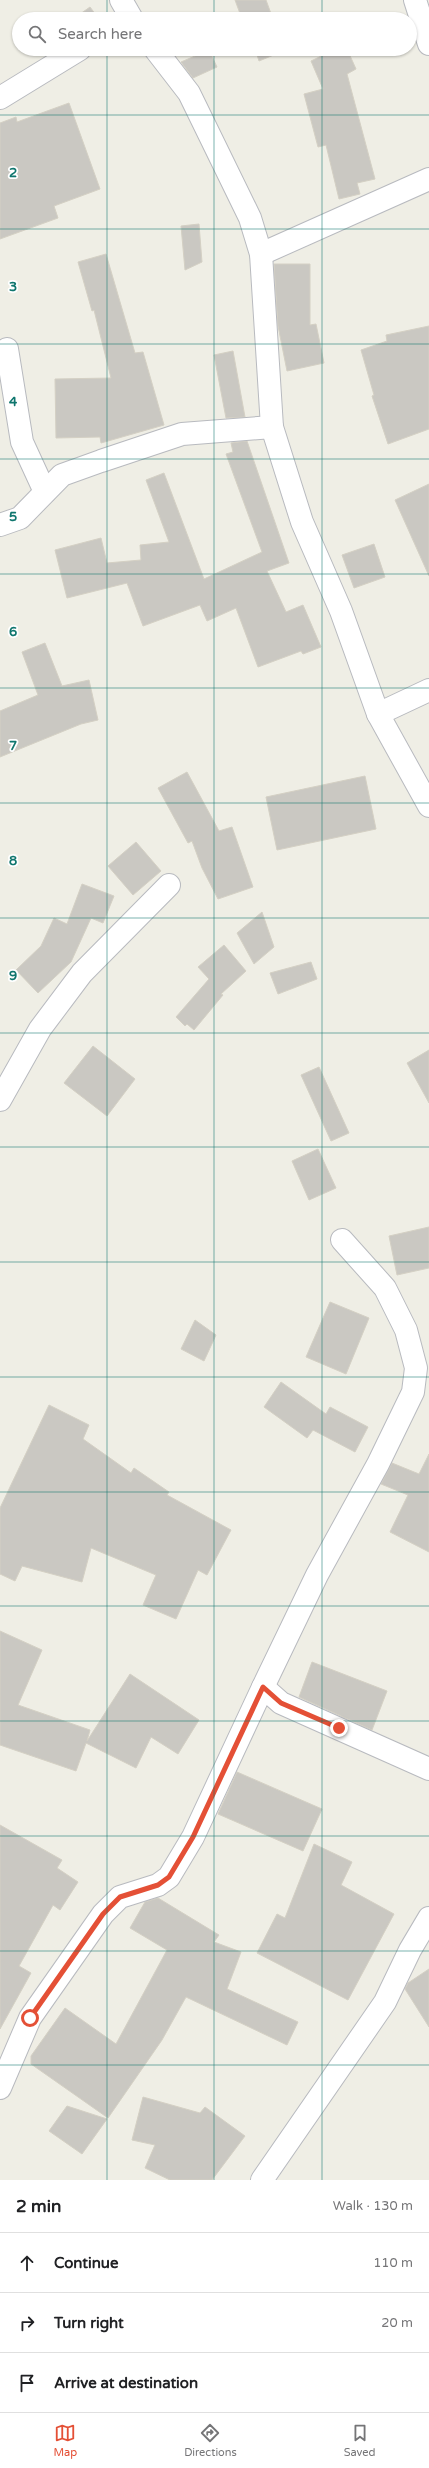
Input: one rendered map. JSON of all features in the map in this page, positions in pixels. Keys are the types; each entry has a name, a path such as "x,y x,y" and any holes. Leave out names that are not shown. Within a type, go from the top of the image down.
{"street":[{"path":"415,0 429,44"},
{"path":"0,98 69,56"},
{"path":"160,56 189,93 250,218 261,254 272,427 302,522 341,611 378,714 429,806"},
{"path":"261,254 429,179"},
{"path":"7,349 22,442 45,492"},
{"path":"0,526 20,518 62,475 182,434 272,427"},
{"path":"378,714 429,690"},
{"path":"0,1100 40,1029 82,973 168,885"},
{"path":"3,2073 30,2018 103,1914 120,1897 158,1885 169,1877 193,1837 317,1575 378,1464 404,1412 412,1392 416,1368 406,1330 385,1288 342,1240"},
{"path":"263,1687 281,1703 429,1768"},
{"path":"262,2180 385,2002 410,1950 429,1918"}],"building":[{"path":"235,0 266,0 270,12 239,12"},
{"path":"90,7 94,12 83,12"},
{"path":"195,56 212,56 217,67 193,78 181,62"},
{"path":"257,56 271,56 259,61"},
{"path":"321,56 350,56 356,69 347,74 375,179 357,183 360,194 339,199 326,145 318,147 304,94 323,89 311,61"},
{"path":"69,103 100,189 54,206 58,218 0,239 0,123 16,117 17,122"},
{"path":"199,224 202,262 185,270 181,226"},
{"path":"106,254 135,353 143,352 164,425 101,443 100,437 56,438 55,379 111,378 94,310 92,311 78,262"},
{"path":"274,264 310,264 310,325 316,324 324,363 287,371 278,326"},
{"path":"429,326 429,429 388,444 372,396 374,395 361,350 387,341 386,335"},
{"path":"233,351 245,417 226,418 214,355"},
{"path":"247,441 289,563 267,571 286,612 303,605 321,647 303,654 301,651 258,667 236,608 207,621 200,605 143,626 127,583 67,598 55,550 101,538 107,563 141,560 140,545 169,542 146,480 164,473 204,579 262,552 226,454 233,452 231,443"},
{"path":"429,484 429,576 395,500"},
{"path":"374,544 385,577 354,588 342,555"},
{"path":"45,643 62,686 89,680 98,720 81,724 0,757 0,711 38,695 22,652"},
{"path":"187,772 219,831 232,827 253,887 218,899 202,868 192,841 188,843 158,788"},
{"path":"365,776 376,829 277,850 266,797"},
{"path":"136,842 161,871 133,895 108,866"},
{"path":"82,884 114,896 103,923 91,918 71,962 38,993 16,970 41,946 54,918 67,924"},
{"path":"262,912 274,947 254,964 237,933"},
{"path":"224,945 246,971 221,994 223,995 194,1030 187,1024 185,1026 176,1017 209,979 198,967"},
{"path":"311,962 317,979 278,994 270,973"},
{"path":"93,1046 135,1079 107,1116 64,1083"},
{"path":"429,1050 429,1103 407,1063"},
{"path":"319,1067 349,1133 331,1141 301,1075"},
{"path":"318,1149 336,1188 309,1200 292,1161"},
{"path":"429,1227 429,1268 397,1275 389,1236"},
{"path":"330,1302 369,1318 346,1374 306,1357"},
{"path":"195,1320 216,1335 204,1361 181,1349"},
{"path":"281,1382 326,1414 330,1407 368,1427 355,1452 313,1430 307,1438 264,1407"},
{"path":"49,1405 89,1425 83,1439 131,1473 134,1468 169,1492 167,1495 231,1530 207,1575 198,1570 176,1619 143,1605 156,1575 91,1548 82,1582 22,1566 15,1581 0,1574 0,1508"},
{"path":"429,1454 429,1552 390,1532 408,1495 381,1484 392,1463 419,1474"},
{"path":"0,1631 42,1650 18,1705 90,1730 87,1741 130,1674 199,1720 178,1754 151,1737 136,1768 86,1743 76,1771 0,1745"},
{"path":"312,1662 387,1691 372,1730 299,1697"},
{"path":"237,1772 322,1809 303,1851 218,1814"},
{"path":"0,1825 62,1860 57,1868 78,1882 60,1910 53,1905 19,1966 31,1973 0,2029"},
{"path":"314,1844 352,1862 341,1885 394,1914 348,2000 257,1953 277,1914 285,1918"},
{"path":"158,1898 219,1935 214,1942 241,1952 227,1989 298,2022 287,2045 186,1997 162,2040 108,2118 31,2064 31,2056 65,2008 116,2044 167,1950 130,1928 145,1902"},
{"path":"429,1969 429,2027 405,1989 408,1983"},
{"path":"143,2097 200,2113 205,2107 245,2136 212,2180 170,2180 145,2168 155,2145 132,2140"},
{"path":"67,2106 107,2119 82,2154 49,2131"}],"route":[{"path":"30,2018 103,1914 120,1897 147,1890 158,1885 169,1877 193,1837 263,1687 281,1703 339,1728"}]}
